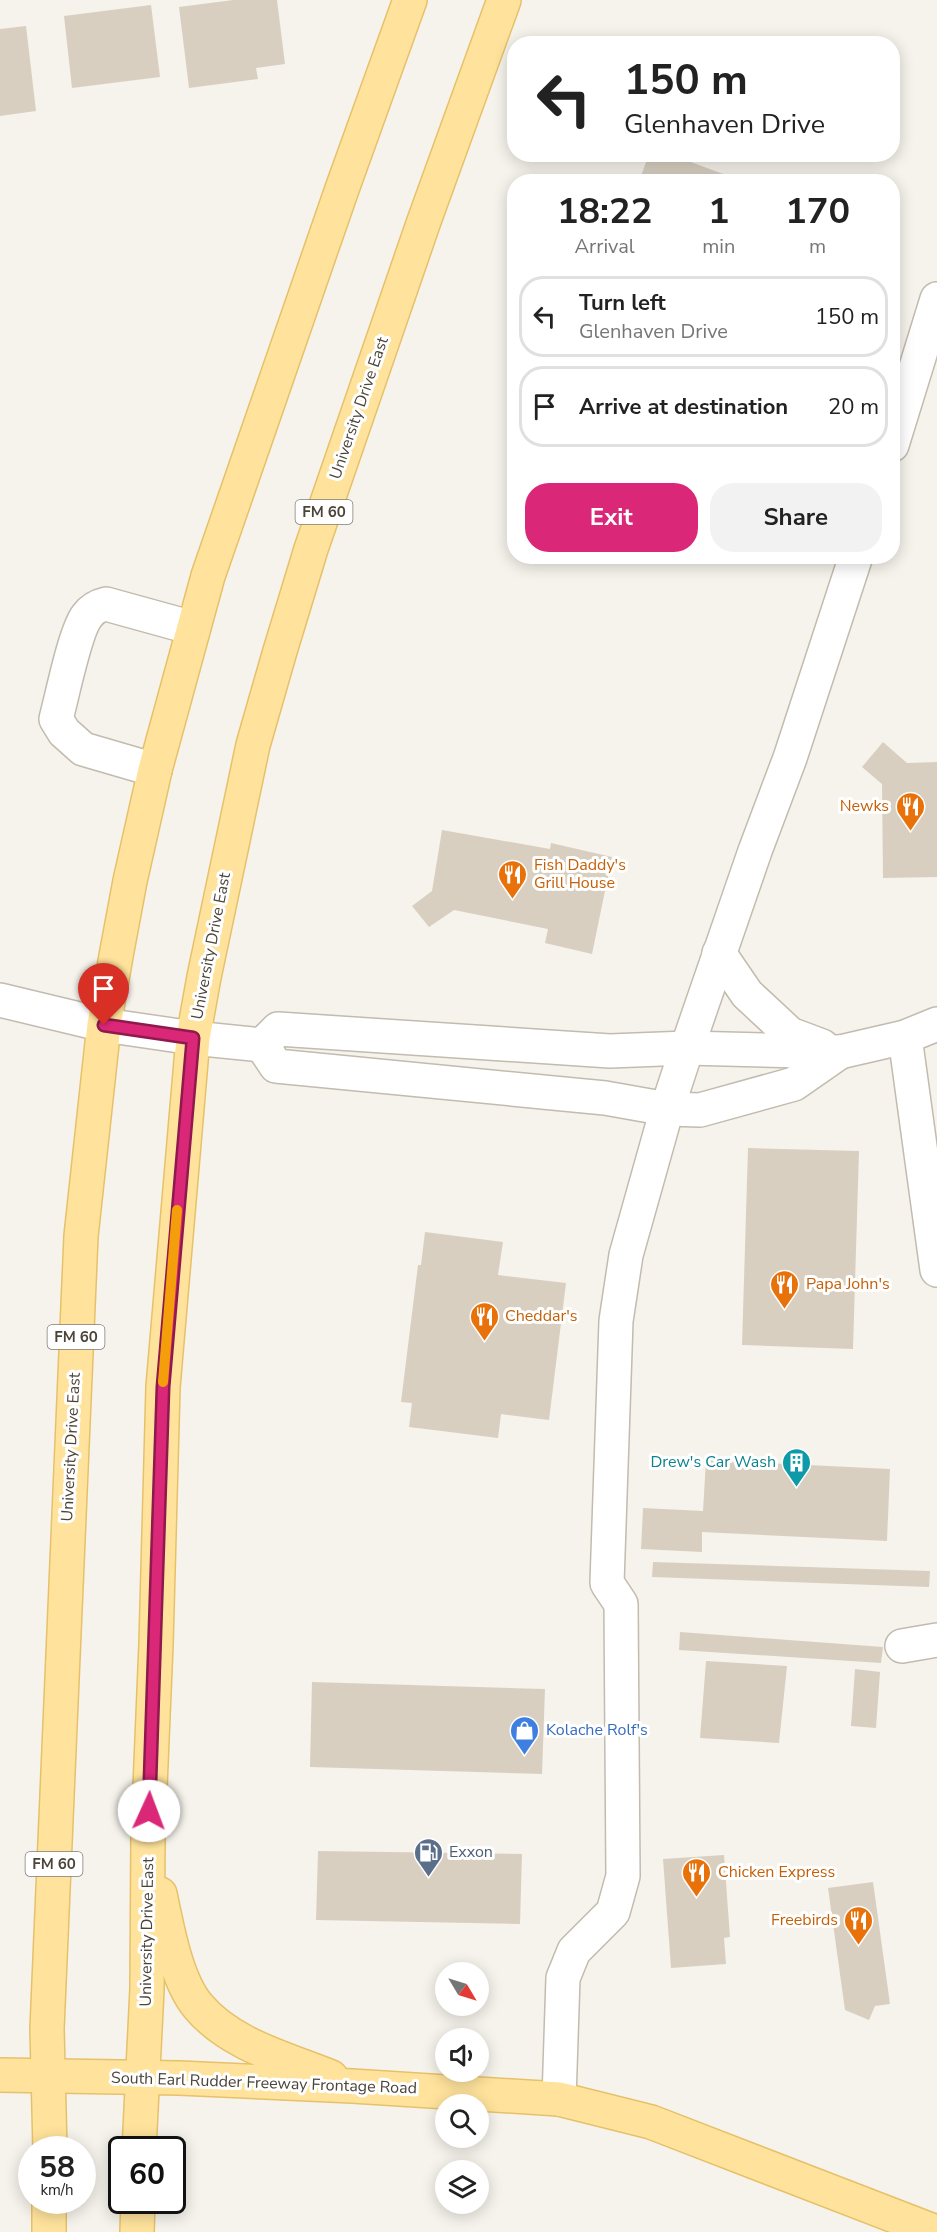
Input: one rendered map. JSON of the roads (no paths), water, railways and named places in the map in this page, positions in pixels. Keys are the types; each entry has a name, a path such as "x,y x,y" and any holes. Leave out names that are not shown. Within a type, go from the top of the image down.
{"main road":[{"name":"University Drive East","path":"50,2136 47,2029 81,1236 104,1025 130,880 155,770 193,628 216,554 342,189 410,0"},
{"name":"University Drive East","path":"140,2136 147,1989 148,1835 163,1387 193,1038 253,745 280,651 342,458 504,0"},
{"path":"148,1835 166,1922 179,1969 197,2005 212,2021 238,2038 352,2086"},
{"name":"South Earl Rudder Freeway Frontage Road","path":"0,2075 352,2086 559,2098 651,2122 936,2232"},
{"path":"49,2214 49,2232"},
{"path":"137,2232 138,2214"}],"street":[{"path":"900,419 937,299"},
{"path":"559,2098 563,1978 574,1951 613,1912 623,1876 621,1604 607,1583 616,1321 626,1255 667,1109 687,1048 790,758 853,564"},
{"path":"155,770 83,748 64,732 56,719 77,639 85,618 96,607 106,604 193,628"},
{"path":"719,953 747,994 790,1034 840,1052"},
{"path":"0,1000 104,1025 262,1045"},
{"path":"262,1045 278,1029 610,1051 687,1048 840,1052 905,1037 937,1024"},
{"path":"905,1037 937,1270"},
{"path":"262,1045 276,1066 605,1098 667,1109 700,1110 794,1084 840,1052"},
{"path":"902,1646 937,1640"}],"place":[{"name":"Newks","path":"910,832"},
{"name":"Fish Daddy's Grill House","path":"513,900"},
{"name":"Papa John's","path":"785,1310"},
{"name":"Cheddar's","path":"484,1342"},
{"name":"Drew's Car Wash","path":"797,1488"},
{"name":"Kolache Rolf's","path":"525,1756"},
{"name":"Exxon","path":"428,1878"},
{"name":"Chicken Express","path":"697,1898"},
{"name":"Freebirds","path":"859,1946"}]}
